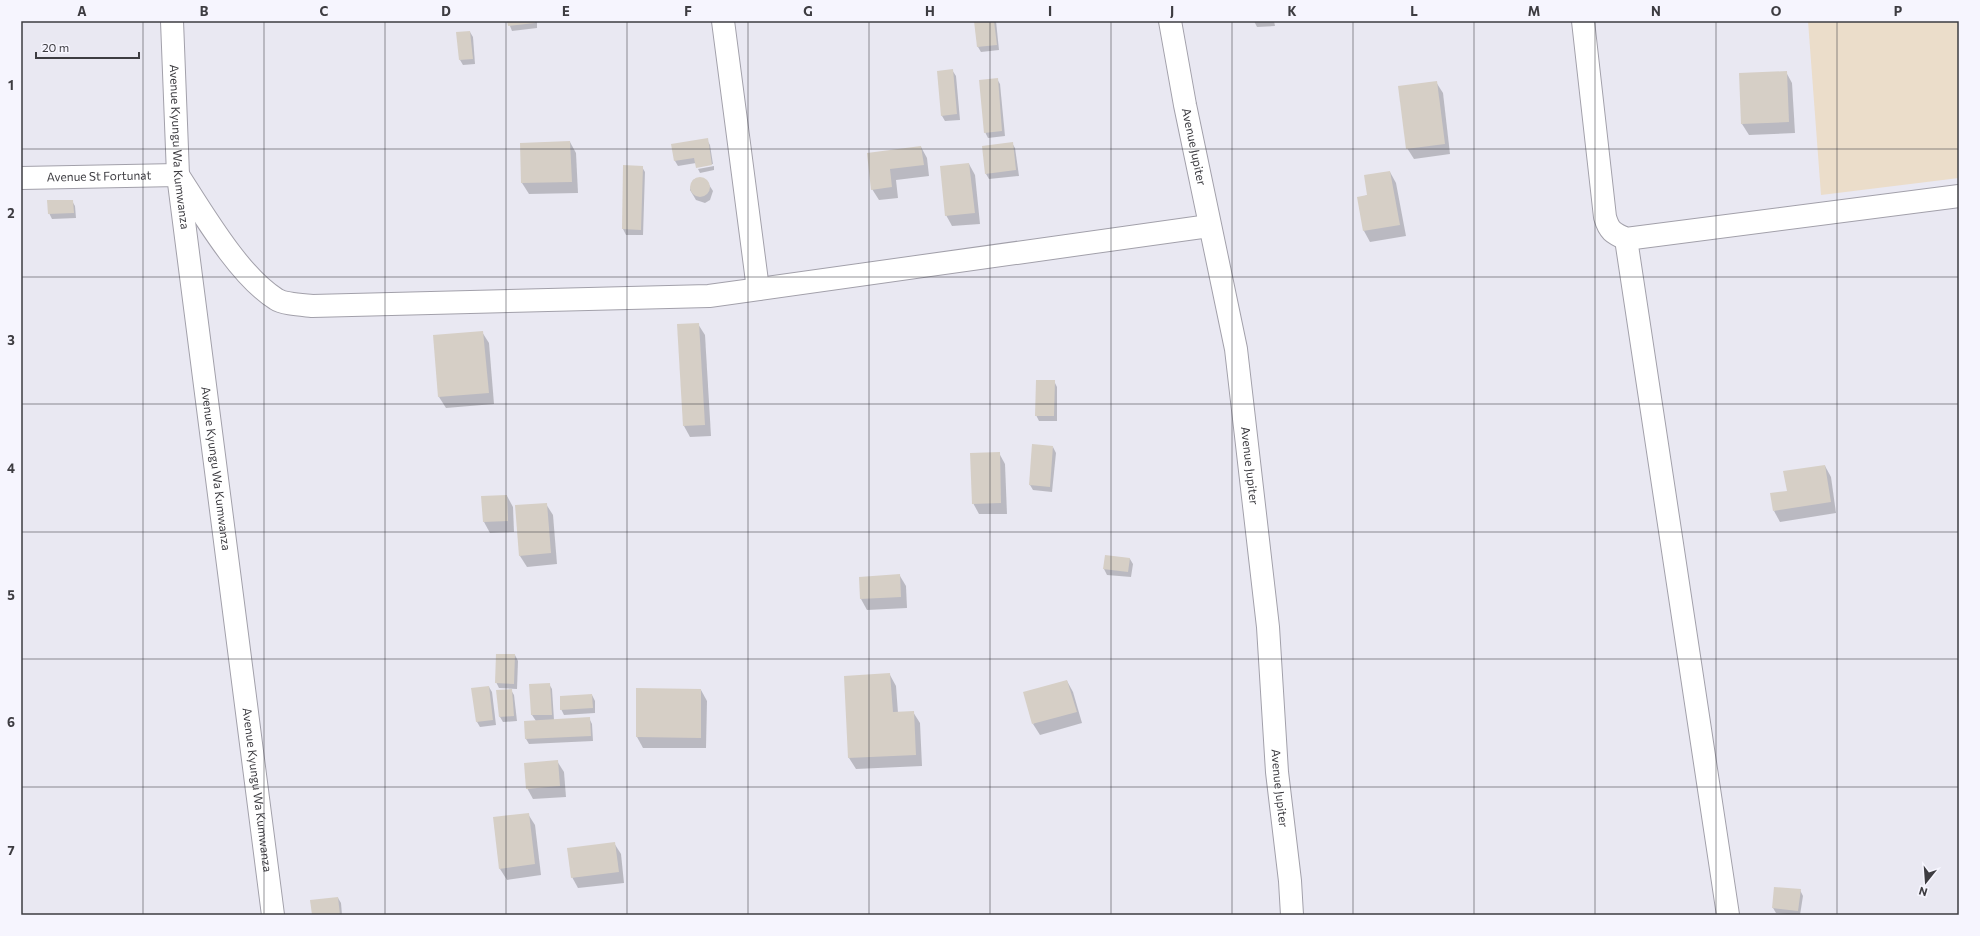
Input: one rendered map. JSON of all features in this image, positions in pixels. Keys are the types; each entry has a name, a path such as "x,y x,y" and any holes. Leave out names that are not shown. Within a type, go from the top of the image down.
{"street":[{"name":"Avenue Kyungu Wa Kumwanza","path":"172,21 178,175 273,915"},
{"path":"723,21 758,289"},
{"name":"Avenue Jupiter","path":"1170,21 1209,226 1236,349 1268,627 1276,772 1290,880 1292,915"},
{"path":"1583,21 1605,217 1608,227 1614,233 1626,239 1959,196"},
{"name":"Avenue St Fortunat","path":"21,178 178,175"},
{"path":"178,175 218,236 249,276 277,300 312,306 709,296 1209,226"},
{"path":"1626,239 1728,915"}],"shaded area":[{"path":"1808,21 1959,21 1959,178 1821,195"}],"building":[{"path":"507,21 535,21 535,23 508,26"},
{"path":"974,21 994,21 997,45 977,47"},
{"path":"470,31 473,59 459,60 456,32"},
{"path":"953,69 957,114 941,116 937,71"},
{"path":"1787,71 1789,122 1741,124 1739,73"},
{"path":"998,78 1002,131 984,133 979,80"},
{"path":"1437,81 1445,144 1406,149 1398,86"},
{"path":"708,138 712,165 696,168 694,158 674,161 671,144"},
{"path":"570,141 572,182 521,183 520,143"},
{"path":"1013,142 1016,170 985,174 982,146"},
{"path":"921,146 924,165 890,169 892,187 871,190 867,153"},
{"path":"969,163 975,213 945,216 940,166"},
{"path":"623,165 643,166 641,230 622,229"},
{"path":"1390,171 1400,225 1363,231 1357,197 1367,195 1364,175"},
{"path":"696,177 704,177 710,183 710,191 704,197 696,197 690,191 690,183"},
{"path":"47,200 73,200 74,213 48,214"},
{"path":"699,323 705,425 683,426 677,324"},
{"path":"483,331 489,393 438,397 433,335"},
{"path":"1036,380 1055,380 1054,416 1035,416"},
{"path":"1032,444 1053,446 1050,487 1029,485"},
{"path":"1000,452 1001,503 972,504 970,453"},
{"path":"1825,465 1831,502 1773,511 1770,493 1787,491 1783,471"},
{"path":"507,495 508,521 483,522 481,496"},
{"path":"547,503 551,553 519,556 515,505"},
{"path":"1105,555 1130,558 1128,572 1103,569"},
{"path":"900,574 901,597 860,599 859,577"},
{"path":"496,654 515,654 514,684 495,683"},
{"path":"890,673 893,712 914,711 916,755 848,758 844,676"},
{"path":"1067,680 1077,712 1032,724 1023,692"},
{"path":"550,683 552,715 531,715 529,684"},
{"path":"489,686 493,720 476,722 471,688"},
{"path":"636,688 701,689 701,738 636,737"},
{"path":"512,689 514,716 499,717 496,690"},
{"path":"1957,690 1959,690 1959,707 1958,707"},
{"path":"592,694 593,708 560,710 560,696"},
{"path":"590,717 591,736 525,739 524,721"},
{"path":"558,760 560,786 526,789 524,763"},
{"path":"529,813 535,864 499,869 493,817"},
{"path":"615,842 619,872 571,878 567,848"},
{"path":"1774,887 1801,889 1798,911 1772,908"},
{"path":"338,897 340,915 312,915 310,900"}]}
